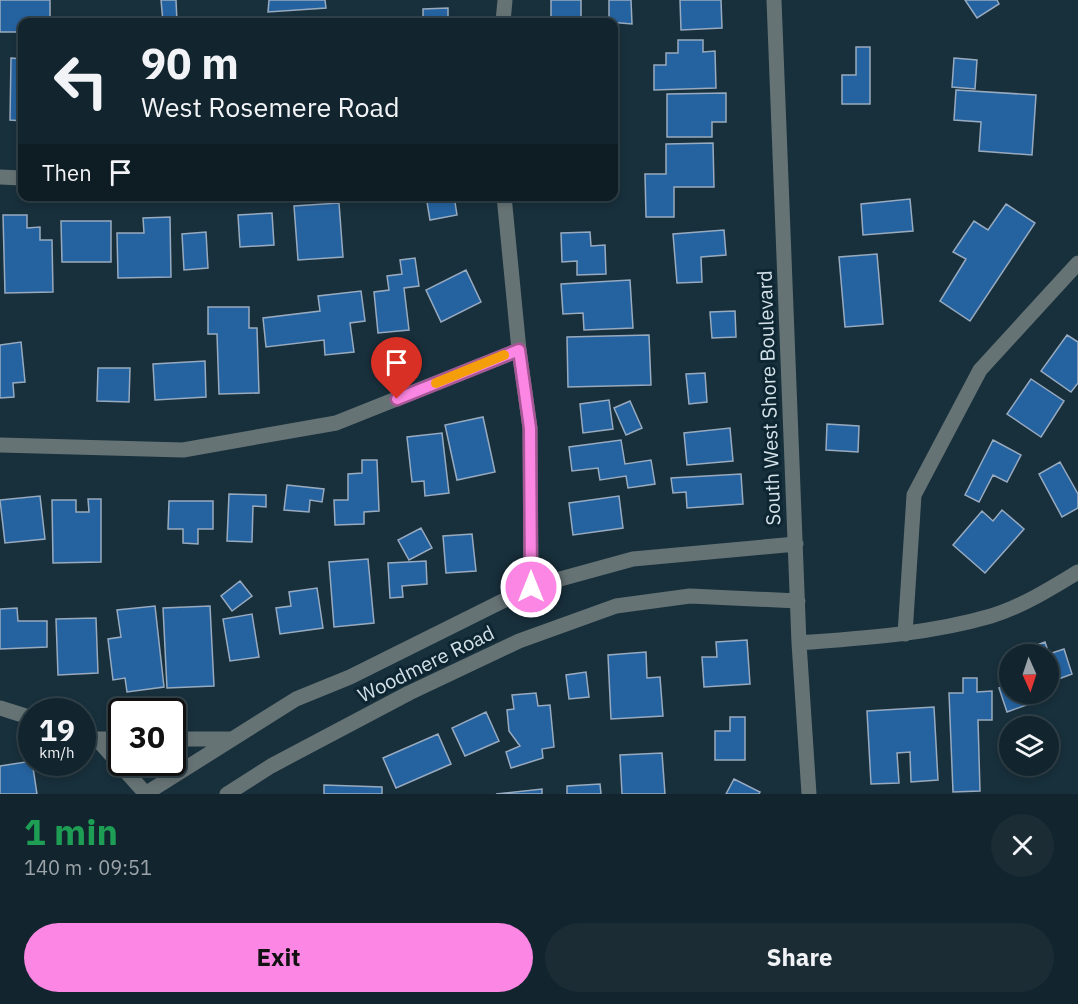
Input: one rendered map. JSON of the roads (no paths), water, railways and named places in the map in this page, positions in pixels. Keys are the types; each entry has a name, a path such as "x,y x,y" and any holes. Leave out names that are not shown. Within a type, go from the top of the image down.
{"street":[{"path":"503,18 505,0"},
{"name":"South West Shore Boulevard","path":"774,0 799,643 809,794"},
{"path":"0,177 18,178"},
{"path":"504,201 519,350 530,428 531,587"},
{"path":"905,634 914,495 980,370 1078,263"},
{"path":"0,445 183,450 336,423 519,350"},
{"name":"Woodmere Road","path":"146,794 296,699 350,677 531,587 633,559 796,544"},
{"path":"799,643 905,634 993,615 1057,585 1078,572"},
{"name":"Woodmere Road","path":"227,794 271,766 409,693 519,641 616,606 690,596 798,601"},
{"path":"0,708 18,714"},
{"path":"186,739 231,739"},
{"path":"96,743 146,794"}]}
